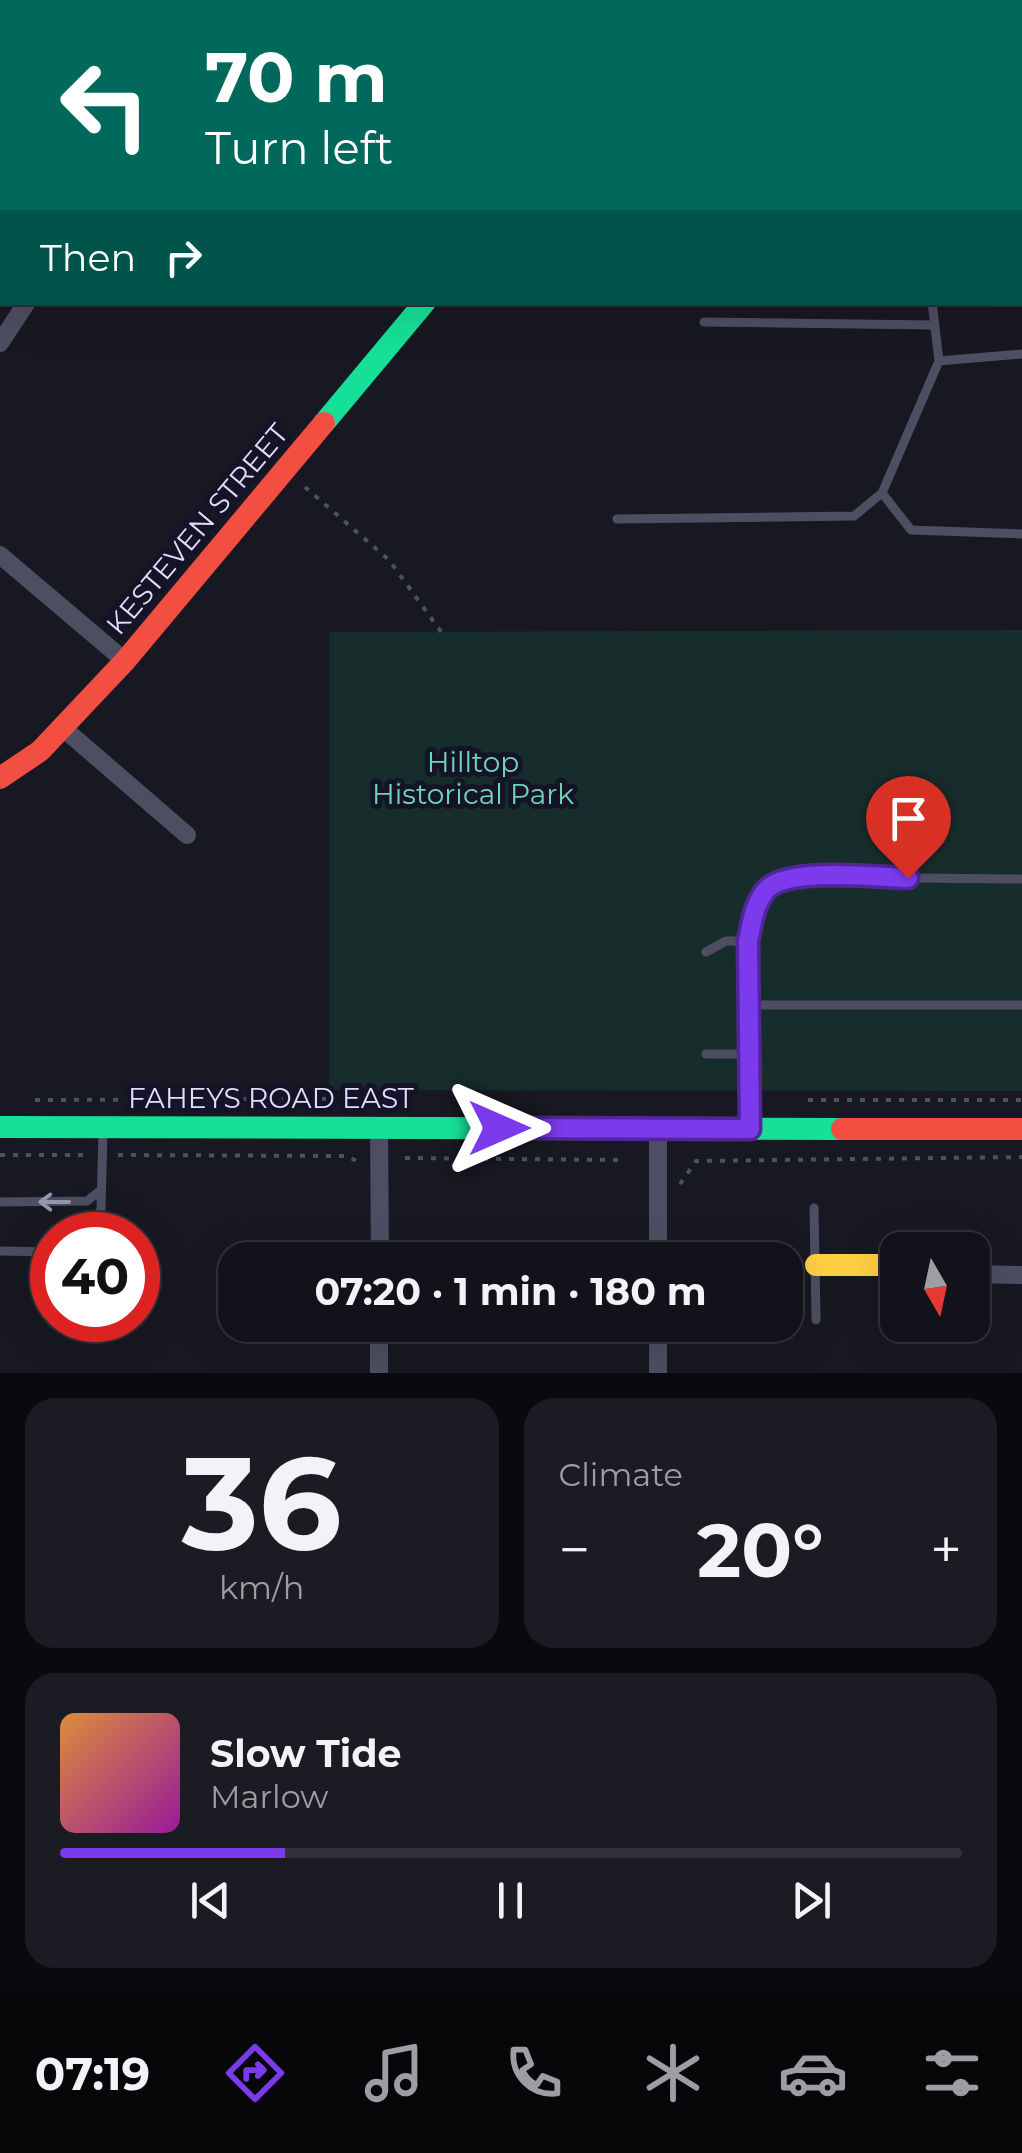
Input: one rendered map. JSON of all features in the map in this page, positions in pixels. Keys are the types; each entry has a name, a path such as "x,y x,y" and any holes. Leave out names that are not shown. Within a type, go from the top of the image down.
{"street":[{"path":"0,343 25,305"},
{"name":"KESTEVEN STREET","path":"0,778 40,750 125,661 423,305"},
{"path":"0,554 125,661"},
{"path":"63,728 187,835"},
{"name":"FAHEYS ROAD EAST","path":"0,1127 1022,1129"},
{"path":"379,1128 380,1242"},
{"path":"658,1130 658,1242"},
{"path":"816,1265 880,1265"},
{"path":"990,1274 1022,1275"},
{"path":"379,1373 380,1342"},
{"path":"658,1342 658,1373"}],"lane":[{"path":"617,518 854,516 882,493 939,361 932,305"},
{"path":"704,322 933,326"},
{"path":"939,361 1022,354"},
{"path":"882,493 911,530 1022,534"},
{"path":"750,1129 748,941 754,911 768,888 795,877 1022,878"},
{"path":"706,952 726,941 748,941"},
{"path":"748,1005 1022,1006"},
{"path":"706,1054 748,1054"},
{"path":"100,1212 103,1127"},
{"path":"0,1202 87,1200 102,1188"},
{"path":"814,1208 816,1320"},
{"path":"0,1251 30,1252"}],"path":[{"path":"286,471 389,560 442,633"},
{"path":"20,1100 328,1099"},
{"path":"808,1100 1022,1100"},
{"path":"0,1155 346,1156 356,1158 358,1165"},
{"path":"405,1158 619,1160"},
{"path":"696,1160 1022,1158"}],"green space":[{"name":"Hilltop Historical Park","path":"1022,630 1022,1091 329,1090 329,632"}],"traffic: fast":[{"path":"324,423 422,305"},
{"path":"0,1127 842,1129"}],"traffic: slow":[{"path":"816,1265 880,1265"}],"traffic: jam":[{"path":"0,778 40,751 125,661 324,423"},
{"path":"842,1129 1022,1129"}],"route":[{"path":"499,1128 750,1129 748,941 754,911 768,888 795,877 908,878"}]}
